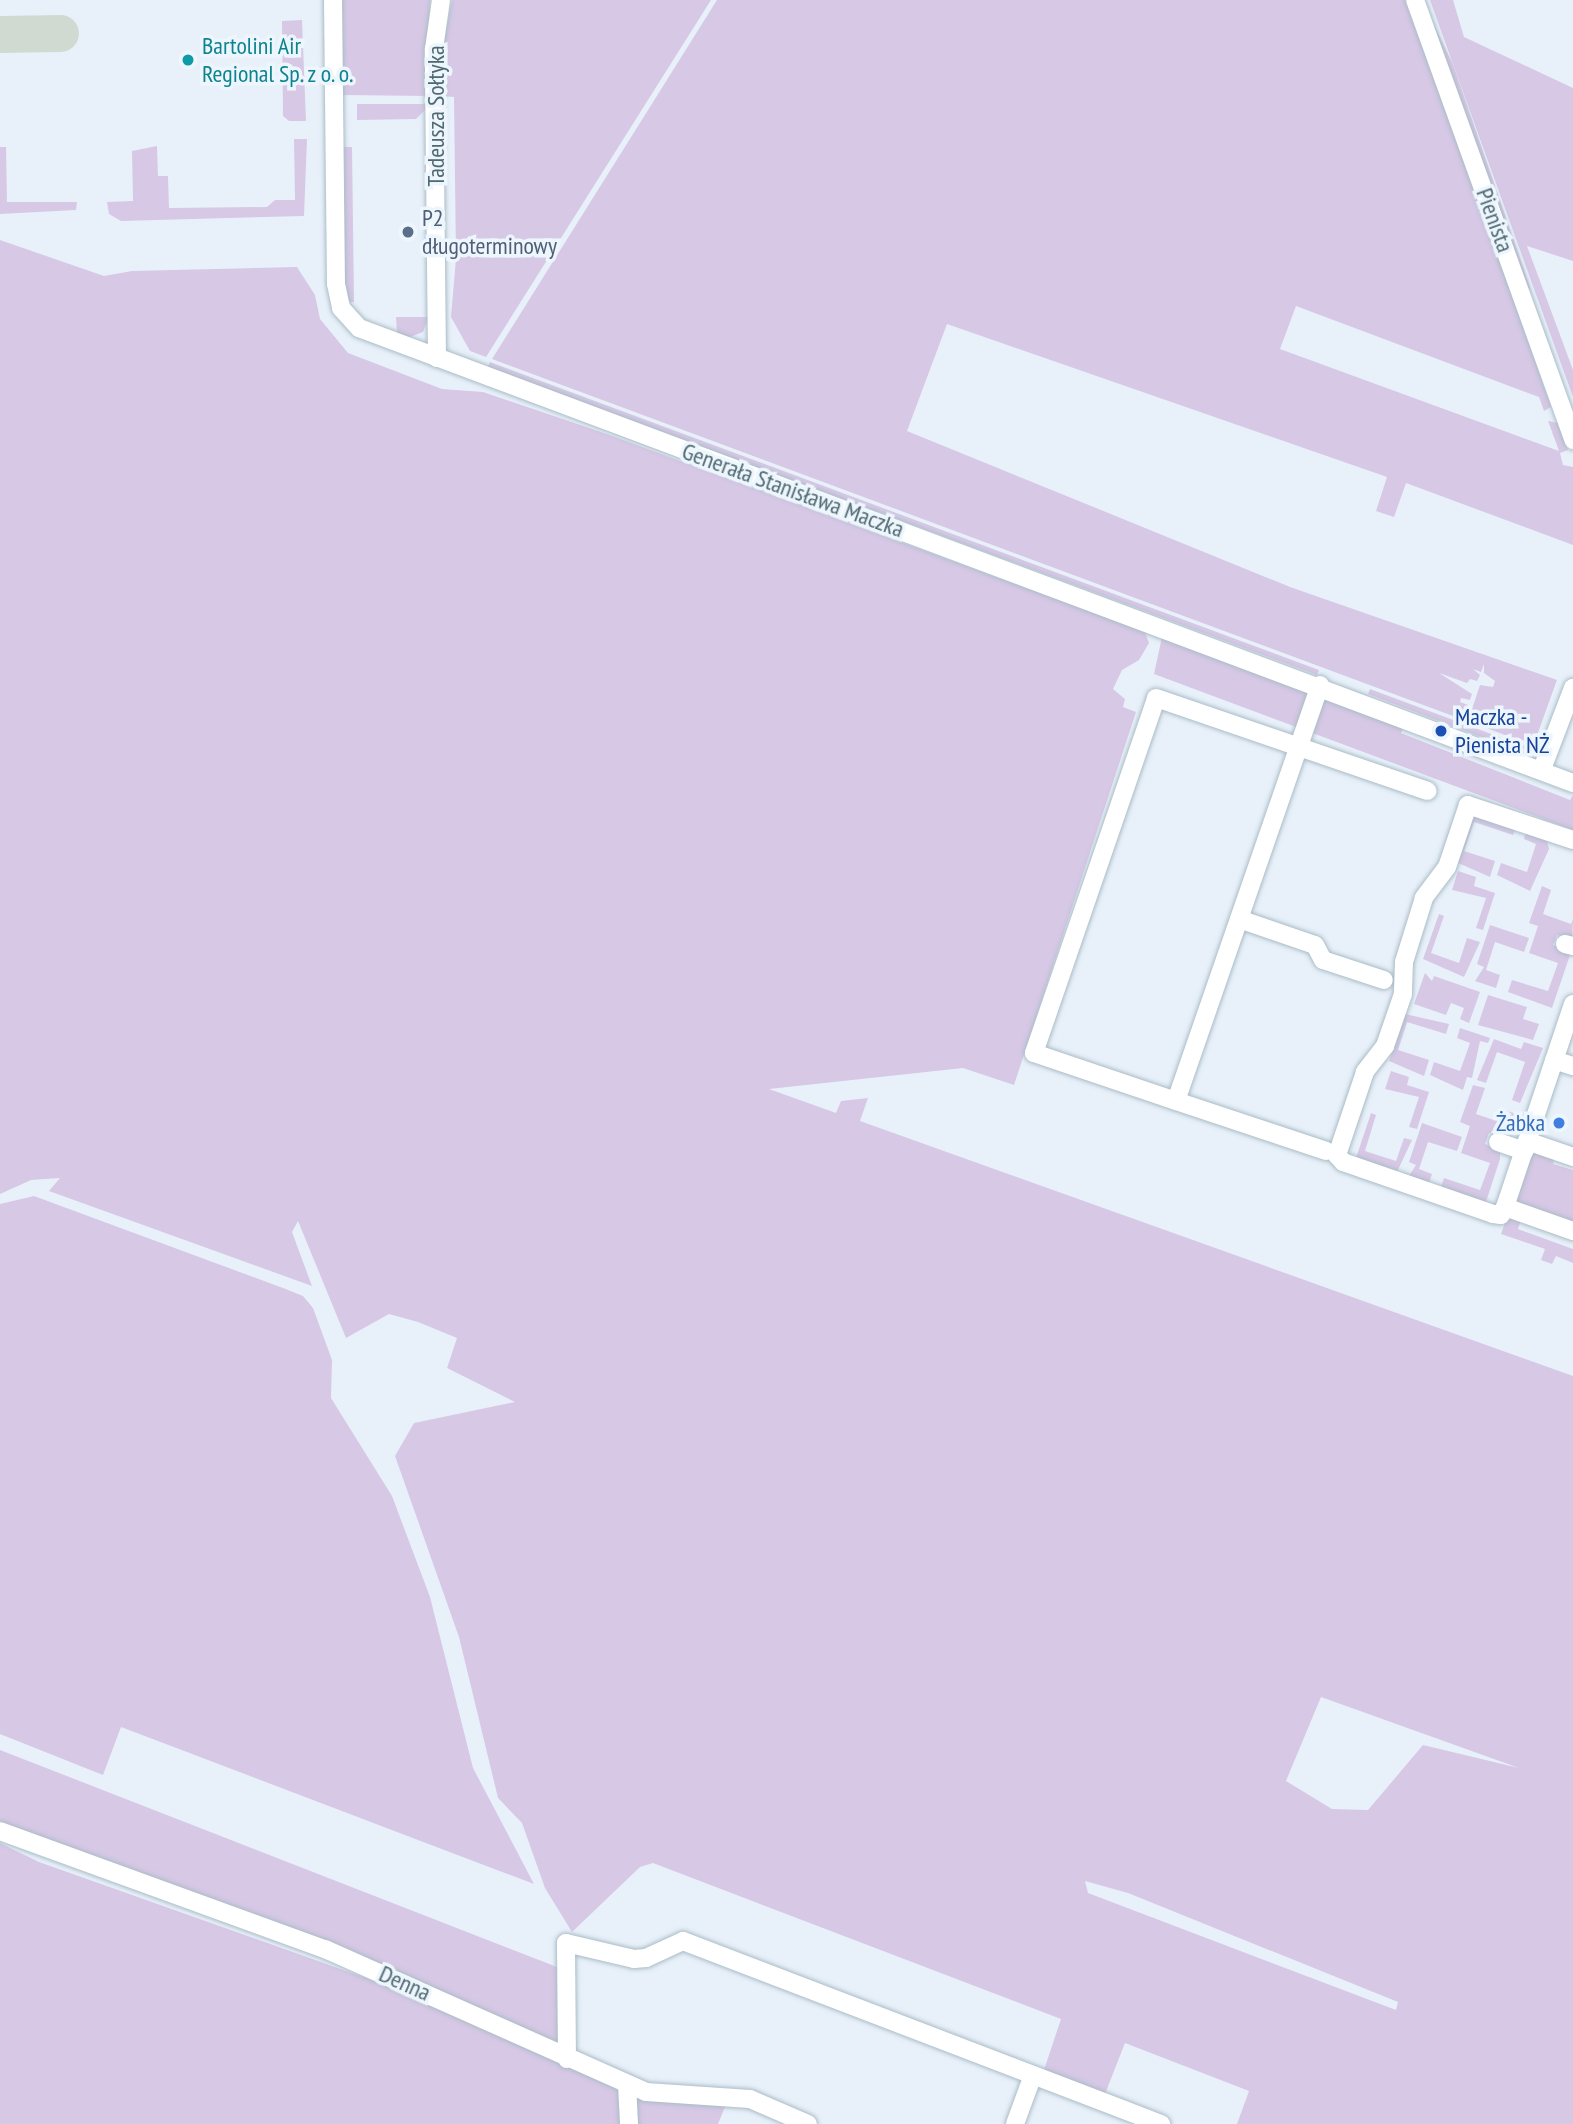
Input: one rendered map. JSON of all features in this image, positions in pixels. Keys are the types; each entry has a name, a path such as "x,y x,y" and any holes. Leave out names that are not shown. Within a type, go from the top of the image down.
{"street":[{"name":"Generała Stanisława Maczka","path":"333,0 338,298 346,316 359,328 1542,769"},
{"name":"Tadeusza Sołtyka","path":"437,358 435,49 441,0"},
{"name":"Pienista","path":"1415,0 1573,440"},
{"path":"1176,1101 1320,685"},
{"path":"1573,688 1542,769 1573,783"},
{"path":"1326,1151 1034,1053 1156,698 1428,791"},
{"path":"1573,840 1468,804 1447,867 1424,898 1404,962 1403,994 1385,1046 1366,1072 1337,1155 1343,1162 1501,1215 1573,1004"},
{"path":"1239,919 1315,945 1323,960 1384,981"},
{"path":"1554,1060 1573,1066"},
{"path":"1498,1142 1573,1157"},
{"path":"1505,1207 1573,1231"},
{"name":"Denna","path":"0,1831 325,1949 429,1992 567,2059 627,2084 676,2097 750,2099 807,2124"},
{"path":"567,2059 566,1943 634,1959 646,1958 683,1941 1161,2124"},
{"path":"1015,2124 1033,2075"},
{"path":"627,2084 629,2124"}],"shaded area":[{"path":"342,0 430,0 427,96 343,95"},
{"path":"452,0 711,0 486,357 470,351 451,317 456,258 454,97 442,96 442,50"},
{"path":"717,0 1409,0 1551,407 1544,411 1539,397 1296,306 1280,349 1559,451 1548,421 1558,423 1568,450 1560,453 1563,465 1573,467 1573,545 1406,483 1394,517 1376,511 1387,477 947,324 907,431 1290,587 1557,680 1535,741 1518,740 1468,721 1480,685 1493,687 1495,681 1484,673 1484,664 1481,672 1473,669 1480,675 1477,681 1470,679 1467,683 1439,673 1472,694 1470,700 1461,698 1460,702 1468,705 1461,719 492,359"},
{"path":"1422,0 1453,64 1531,290 1525,285"},
{"path":"1430,0 1453,0 1464,37 1573,88 1573,261 1527,246 1573,370 1573,397"},
{"path":"302,20 306,121 289,121 283,116 282,21"},
{"path":"357,104 426,104 426,109 416,119 357,120"},
{"path":"294,139 307,139 304,216 121,221 109,214 107,202 133,201 132,151 157,146 158,176 168,176 169,208 267,207 275,200 295,200"},
{"path":"0,147 6,147 7,202 77,202 76,210 0,214"},
{"path":"343,147 352,147 354,302 347,302 345,291"},
{"path":"0,240 104,276 132,271 297,267 315,295 320,319 348,353 442,389 483,392 607,434 1145,632 1149,643 1139,660 1122,670 1113,689 1125,699 1123,707 1136,712 1014,1085 963,1068 769,1089 836,1113 841,1101 868,1098 860,1121 1573,1376 1573,2124 1237,2124 1249,2091 1125,2043 1103,2099 1043,2073 1061,2019 653,1863 640,1867 572,1932 545,1888 522,1823 498,1798 459,1637 395,1456 414,1423 515,1402 447,1368 457,1338 418,1322 389,1314 346,1338 298,1221 292,1232 312,1286 49,1191 60,1178 31,1180 0,1194","holes":["1321,1697 1519,1768 1423,1745 1368,1810 1332,1809 1286,1781","1085,1881 1128,1893 1398,2002 1396,2010 1088,1893"]},
{"path":"396,317 429,317 423,332 410,337 397,334"},
{"path":"490,362 1319,670 1317,675 488,367"},
{"path":"1162,637 1404,726 1401,733 1570,800 1573,795 1573,830 1154,674"},
{"path":"1370,689 1518,744 1536,747 1516,750 1368,694"},
{"path":"1472,815 1515,830 1513,835 1474,822 1464,851 1495,861 1490,877 1456,862"},
{"path":"1525,834 1547,841 1549,849 1530,891 1497,875 1501,863 1527,872 1536,844 1524,839"},
{"path":"1458,871 1476,877 1474,886 1495,893 1483,930 1476,928 1486,898 1452,890"},
{"path":"1542,886 1551,890 1543,914 1571,924 1573,919 1572,939 1557,935 1553,945 1571,952 1552,1008 1508,992 1512,980 1548,991 1558,963 1529,953 1538,926 1529,923"},
{"path":"1439,914 1444,916 1431,953 1459,963 1467,938 1480,942 1464,977 1423,959"},
{"path":"1490,925 1529,938 1524,952 1495,942 1486,970 1500,975 1496,988 1475,981 1484,967 1477,964"},
{"path":"1425,973 1432,981 1434,976 1480,992 1469,1023 1460,1019 1464,1008 1451,1003 1446,1015 1414,1004"},
{"path":"1488,995 1527,1007 1523,1019 1539,1024 1533,1040 1478,1025"},
{"path":"1405,1014 1449,1024 1446,1034 1407,1022 1398,1050 1429,1060 1424,1076 1389,1061"},
{"path":"1460,1028 1490,1038 1488,1043 1480,1041 1472,1078 1467,1077 1463,1090 1430,1075 1434,1062 1460,1071 1470,1043 1457,1038"},
{"path":"1494,1039 1521,1049 1524,1042 1543,1048 1520,1103 1512,1100 1525,1062 1497,1052 1486,1083 1477,1080"},
{"path":"1391,1071 1409,1077 1407,1085 1429,1092 1417,1129 1409,1127 1419,1097 1385,1089"},
{"path":"1473,1085 1485,1088 1476,1114 1503,1123 1508,1111 1516,1114 1504,1138 1489,1133 1485,1144 1500,1150 1500,1159 1486,1202 1441,1187 1444,1178 1480,1190 1490,1163 1461,1153 1470,1126 1460,1122"},
{"path":"1371,1113 1376,1115 1365,1151 1396,1161 1404,1138 1412,1140 1397,1172 1356,1158"},
{"path":"1422,1123 1462,1137 1457,1151 1428,1142 1419,1169 1432,1174 1429,1183 1409,1176 1416,1165 1409,1162"},
{"path":"1537,1151 1555,1156 1553,1164 1573,1170 1573,1227 1514,1204 1531,1153"},
{"path":"34,1196 303,1296 313,1308 332,1360 331,1398 392,1496 430,1597 473,1768 534,1884 121,1727 103,1775 0,1734 0,1204"},
{"path":"1507,1217 1521,1220 1518,1229 1573,1249 1573,1263 1556,1256 1552,1264 1541,1260 1545,1249 1501,1234"},
{"path":"0,1750 557,1967 561,2044 554,2047 401,1973 0,1823"},
{"path":"0,1843 39,1862 425,1999 477,2027 644,2098 727,2102 718,2124 0,2124"}],"taxiway":[{"path":"0,34 60,33"}],"place":[{"name":"Bartolini Air Regional Sp. z o. o.","path":"188,60"},
{"name":"P2 długoterminowy","path":"408,232"},
{"name":"Maczka - Pienista NŻ","path":"1441,731"},
{"name":"Żabka","path":"1559,1123"}]}
